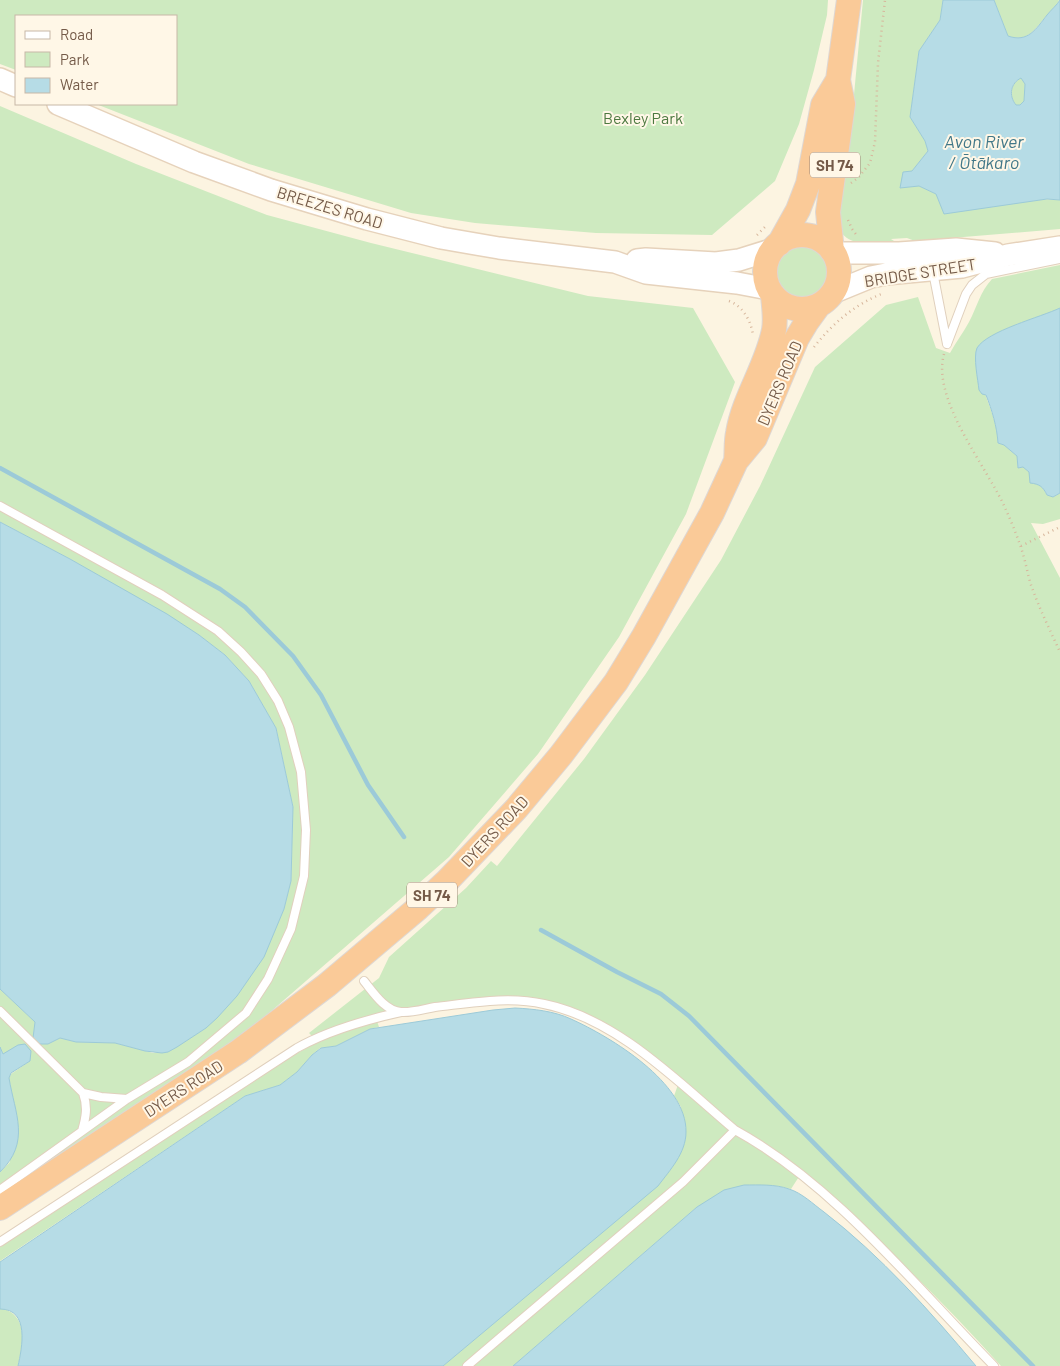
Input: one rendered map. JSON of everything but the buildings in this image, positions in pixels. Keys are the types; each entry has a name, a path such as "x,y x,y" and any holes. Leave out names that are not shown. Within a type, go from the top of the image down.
{"highway":[{"name":"SH 74","path":"826,299 838,278 837,261 832,252 828,212 843,104 838,80 850,0"},
{"name":"SH 74","path":"771,292 766,282 765,268 770,255 798,210 808,184 823,105 838,80"},
{"path":"776,246 792,237 807,236 821,241 832,252"},
{"path":"771,292 779,301 794,308 803,309 826,299"},
{"name":"DYERS ROAD","path":"736,461 738,433 774,331 775,319 771,292"},
{"name":"DYERS ROAD","path":"0,1208 238,1052 327,985 418,908 476,852 516,809 561,755 616,682 684,566 712,513 736,461 755,438 806,323 826,299"}],"main road":[{"path":"0,79 15,86"},
{"name":"BREEZES ROAD","path":"60,105 194,162 271,190 367,219 441,238 499,248 615,262 646,259 728,262 776,246"},
{"name":"BRIDGE STREET","path":"826,299 871,277 962,267 1008,255 1060,247"},
{"name":"BRIDGE STREET","path":"832,252 899,253 956,249 1008,255"},
{"name":"BREEZES ROAD","path":"615,262 646,273 737,283 771,292"}],"lane":[{"path":"948,344 966,294 972,285 986,274 1060,259"},
{"path":"933,271 948,344"},
{"path":"0,506 162,595 218,631 241,652 261,674 278,702 289,727 301,772 306,830 304,876 291,929 268,979 246,1013 188,1062 127,1099 0,1190"},
{"path":"364,981 388,1008 400,1012"},
{"path":"0,1242 309,1041 346,1026 400,1012 467,1003 514,1000 546,1004 565,1009 597,1023 651,1059 735,1130 782,1158 870,1236 994,1366"},
{"path":"0,1011 83,1093 87,1116 82,1131"},
{"path":"83,1093 101,1097 127,1099"},
{"path":"467,1366 682,1182 735,1130"}],"path":[{"path":"845,186 858,178 870,164 875,142 878,63 884,0"},
{"path":"750,239 772,221"},
{"path":"816,346 824,335 844,316 867,300"},
{"path":"735,303 750,322 752,330"},
{"path":"948,344 942,362 942,376 953,413 1006,508 1021,546 1031,585 1060,652"},
{"path":"1021,546 1060,527"}],"green space":[{"name":"Bexley Park","path":"0,0 828,0 827,15 799,124 775,181 712,235 596,233 475,223 411,213 249,164 99,105 178,105 178,15 15,15 15,70 0,64"},
{"path":"863,0 943,0 940,20 919,51 910,117 925,141 928,151 912,171 919,186 936,194 1060,200 1060,229 915,241 907,238 891,239 897,243 882,244 856,242 844,235 839,226 840,201 847,168"},
{"path":"994,0 1059,0 1035,30 1021,38 1015,38 1008,36"},
{"path":"1021,77 1025,84 1024,101 1020,105 1016,105 1011,94 1013,86"},
{"path":"0,106 136,164 267,215 371,243 588,296 693,308 735,382 686,514 619,637 538,754 449,857 261,1020 183,1077 46,1168 0,1185 0,1172 10,1162 9,1078 11,1074 30,1061 18,1045 3,1055 0,1047 0,989 35,1022 33,1038 48,1044 60,1038 76,1042 115,1043 153,1053 168,1052 206,1028 284,909 291,881 293,807 276,728 249,681 225,655 199,635 70,559 0,522"},
{"path":"797,247 807,247 821,254 828,268 828,278 821,292 807,299 797,299 787,295 780,288 776,278 776,268 780,258 787,251"},
{"path":"1060,265 1060,308 1047,315 1017,324 976,362 995,422 998,443 1004,445 1017,456 1018,468 1023,467 1026,469 1047,495 1053,497 1060,493 1060,519 1043,524 1031,523 1060,578 1060,1366 1001,1366 905,1266 802,1172 791,1189 776,1186 744,1185 697,1207 513,1366 443,1366 658,1185 681,1107 674,1096 680,1079 586,1014 570,1007 536,999 501,998 430,1005 362,1019 312,1036 309,1033 379,978 389,957 466,888 491,861 497,866 584,759 645,675 721,560 760,486 815,367 886,305 918,297 936,348 950,353 969,322 984,289 992,279"},
{"path":"377,1021 379,1027 370,1029 336,1046 320,1048 297,1072 280,1085 245,1096 0,1261 0,1247 275,1066 324,1038"},
{"path":"1,1308 16,1317 20,1324 22,1340 18,1366 0,1366"}],"water":[{"name":"Avon River / Ōtākaro","path":"943,0 994,0 1008,36 1021,38 1035,30 1060,0 1060,200 1047,199 944,214 936,194 919,186 900,188 903,172 912,171 928,151 925,141 910,117 919,51 940,20","holes":["1021,78 1025,84 1024,101 1020,105 1016,105 1011,93 1013,86"]},
{"path":"1060,308 1060,493 1053,497 1047,495 1039,485 1030,483 1029,472 1023,467 1018,468 1017,456 1004,445 998,443 986,395 982,394 979,390 975,357 977,348 992,336"},
{"path":"0,522 167,614 199,635 225,655 249,681 276,728 293,807 291,881 284,909 264,957 237,996 206,1028 168,1052 145,1051 115,1043 76,1042 60,1038 48,1044 39,1044 33,1038 35,1022 0,989"},
{"path":"515,1008 544,1011 571,1019 606,1037 644,1064 661,1079 674,1096 683,1114 686,1132 685,1140 676,1161 658,1186 443,1366 18,1366 22,1331 16,1315 10,1311 0,1309 0,1262 245,1096 280,1085 297,1072 321,1048 336,1046 370,1029"},
{"path":"25,1044 31,1051 30,1061 11,1073 9,1078 17,1116 18,1139 10,1161 0,1172 0,1047 3,1054 18,1045"},
{"path":"744,1185 784,1187 812,1202 885,1266 923,1305 976,1366 513,1366 697,1207 724,1190"}],"waterway":[{"path":"0,468 220,589 245,607 293,656 321,695 368,785 404,837"},
{"path":"541,930 661,994 689,1016 1033,1366"}]}
